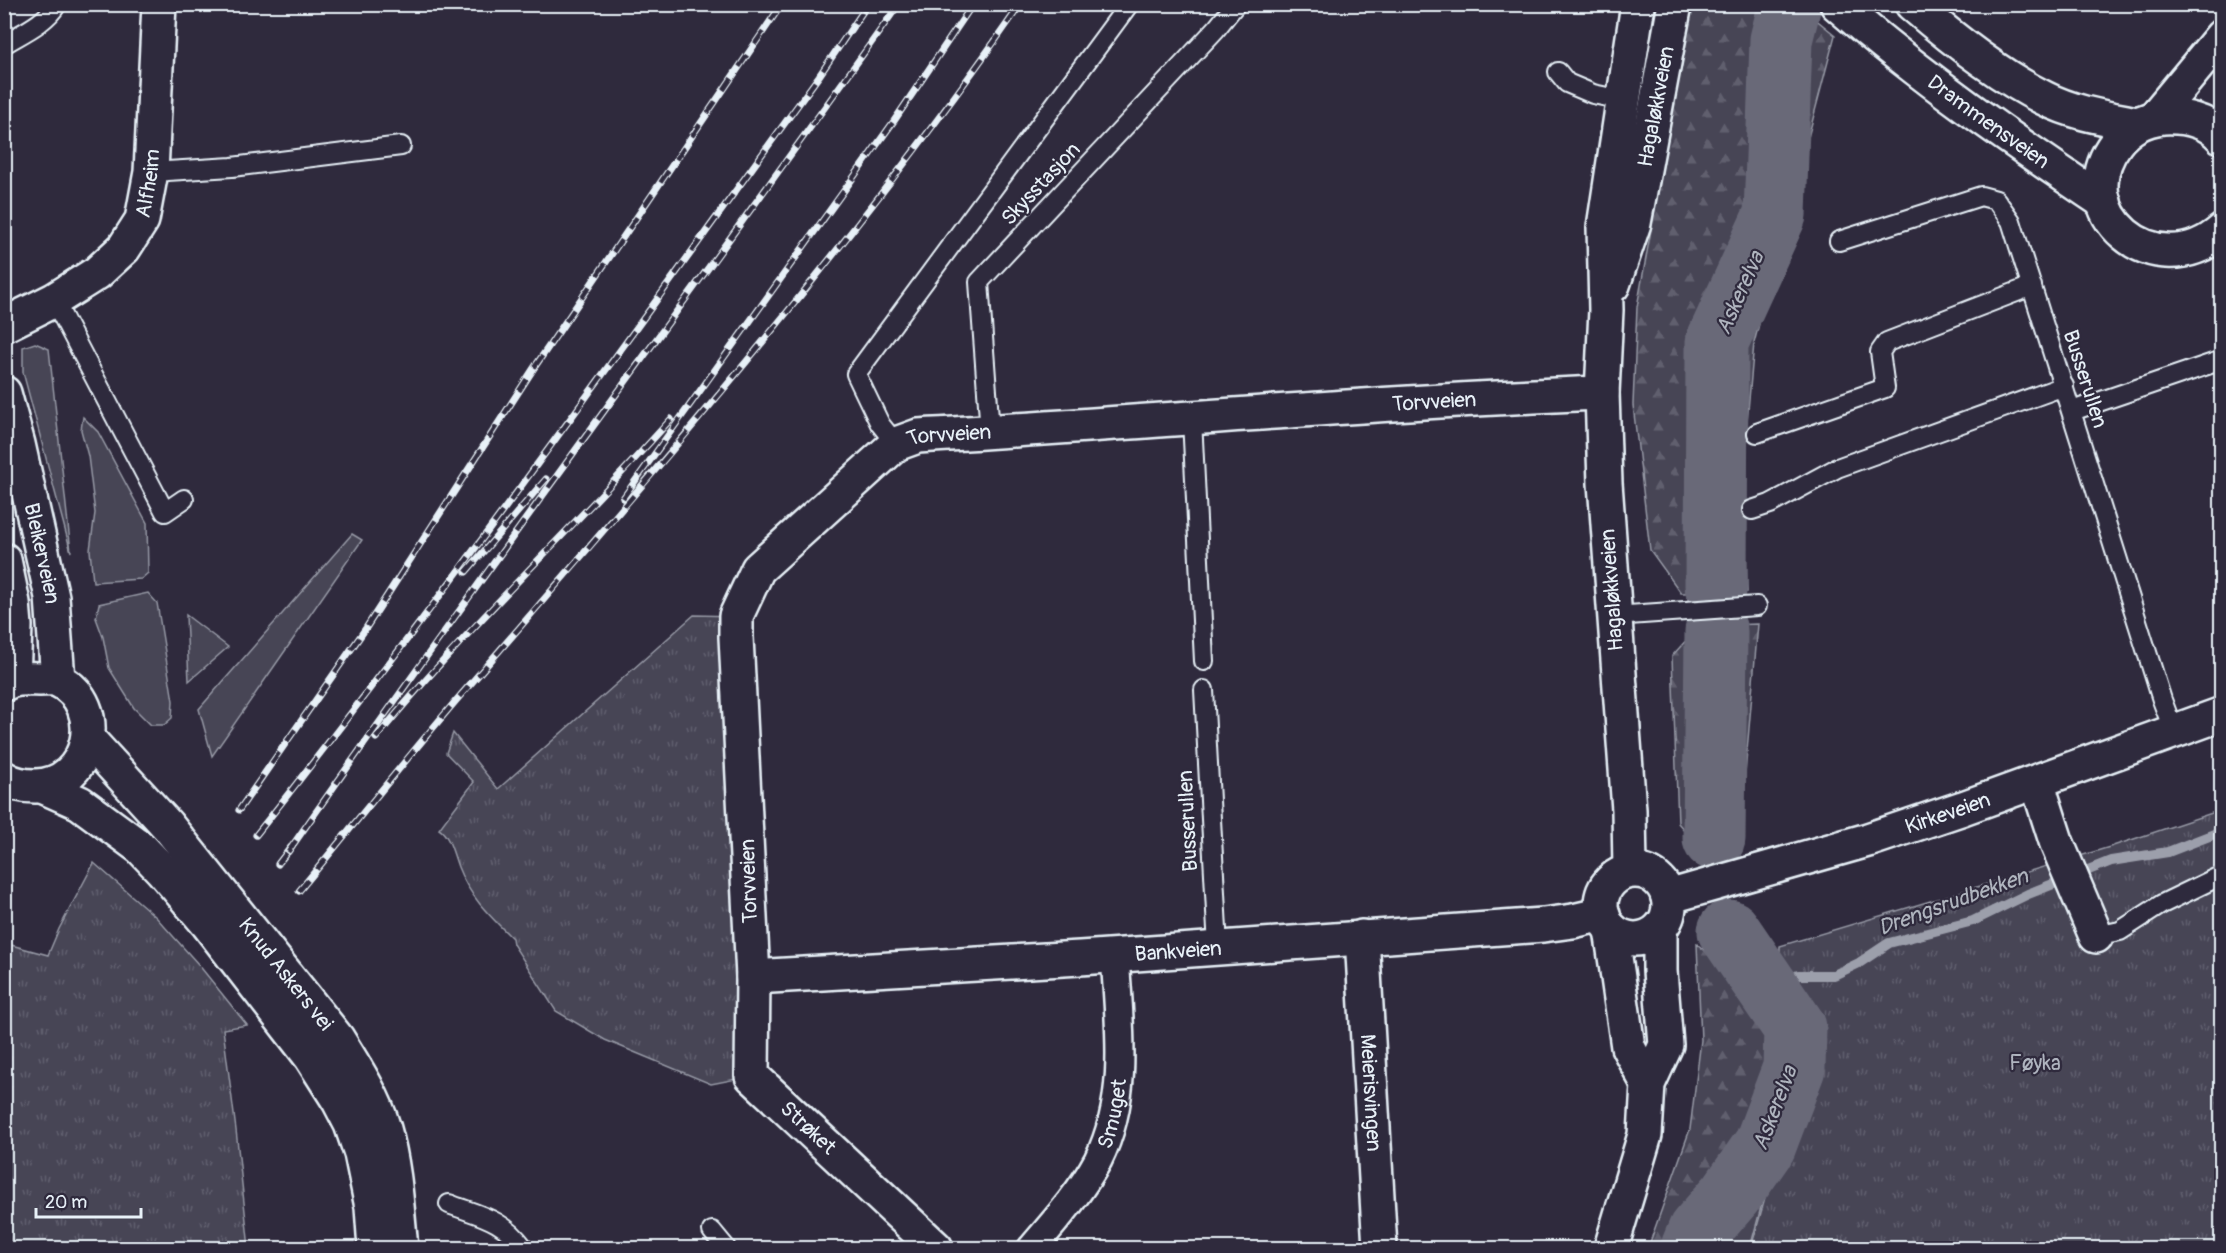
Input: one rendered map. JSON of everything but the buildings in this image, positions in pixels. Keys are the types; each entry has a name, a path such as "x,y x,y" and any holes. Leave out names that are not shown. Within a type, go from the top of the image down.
{"street":[{"name":"Alfheim","path":"4,325 54,300 97,273 123,249 142,220 151,172 159,4"},
{"name":"Hagaløkkveien","path":"1630,870 1629,810 1605,483 1602,393 1606,310 1604,227 1638,4"},
{"name":"Hagaløkkveien","path":"1606,310 1634,223 1675,4"},
{"name":"Drammensveien","path":"1838,4 1874,36 1991,123 2104,202"},
{"path":"1919,10 1998,70 2044,98 2080,112 2145,121 2174,116 2194,119 2217,131 2222,137"},
{"path":"2213,244 2174,252 2155,250 2135,243 2120,231 2111,218 2104,202 2102,184 2104,167 2111,150 2122,135 2145,121 2222,36"},
{"name":"Bleikerveien","path":"4,393 18,444 52,597 58,680"},
{"name":"Torvveien","path":"753,977 736,615 758,569 896,444 918,436 1508,397 1602,393"},
{"name":"Bleikerveien","path":"4,560 13,603 15,626 9,681"},
{"path":"9,681 58,680 78,696 87,714 88,740 75,768 60,780 42,786"},
{"name":"Kirkeveien","path":"1668,897 1868,840 2037,782 2222,714"},
{"name":"Knud Askers vei","path":"88,740 167,825 331,1031 352,1063 377,1110 384,1129 402,1248"},
{"name":"Knud Askers vei","path":"4,778 10,782 28,786 42,786 80,803 141,849 208,924 311,1057 351,1124 361,1154 372,1207 375,1248"},
{"path":"2037,782 2063,858 2090,921"},
{"path":"1607,922 1621,936 1633,939 1648,937 1660,929 1668,916 1670,902 1666,888 1656,877 1644,871 1630,870 1617,875 1607,885 1602,896 1601,908 1607,922 1628,1047 1648,1084"},
{"name":"Bankveien","path":"753,977 1115,956 1573,921 1607,922"},
{"path":"1611,1248 1645,1135 1648,1084 1666,1045 1660,971 1660,929"},
{"name":"Meierisvingen","path":"1362,937 1380,1248"},
{"name":"Smuget","path":"1032,1248 1066,1208 1098,1160 1113,1119 1122,1050 1115,956"},
{"name":"Strøket","path":"753,977 752,1076 936,1248"}],"lane":[{"path":"4,45 38,23 57,4"},
{"path":"896,444 880,424 856,374 1129,4"},
{"name":"Skysstasjon","path":"990,432 979,282 1216,29 1236,4"},
{"path":"1558,72 1567,83 1593,94 1622,100"},
{"path":"151,172 232,168 401,146"},
{"name":"Busserullen","path":"1839,241 1981,196 1996,200 2012,221 2174,732"},
{"path":"1757,433 1885,388 1880,352 1887,342 2032,286"},
{"path":"54,300 165,512 184,499"},
{"path":"2072,411 2222,360"},
{"path":"1752,510 1770,504 1837,468 2064,386"},
{"path":"1192,419 1204,661"},
{"path":"1614,616 1757,606"},
{"name":"Busserullen","path":"1204,690 1218,948"},
{"path":"2090,921 2120,931 2162,904 2222,875"},
{"path":"449,1204 500,1223 514,1234 524,1248"},
{"path":"712,1230 726,1248"}],"green space":[{"path":"1692,5 1798,5 1835,35 1754,343 1744,456 1747,592 1681,593 1650,550 1633,405 1637,307"},
{"path":"35,343 49,349 71,552 23,372 23,347"},
{"path":"83,417 98,432 147,523 148,573 141,579 93,582 90,550 95,513 88,456 81,430"},
{"path":"352,534 362,540 212,756 199,709"},
{"path":"148,593 157,603 173,701 172,718 164,725 151,725 134,708 109,668 103,637 96,618 99,604"},
{"path":"186,615 228,647 189,681"},
{"path":"694,615 736,616 752,1076 711,1084 605,1040 556,1011 513,944 512,938 488,914 468,887 449,841 439,829 474,782 446,753 453,733 498,789"},
{"path":"1758,624 1740,832 1714,839 1691,838 1678,823 1672,656 1699,626"},
{"name":"Føyka","path":"2221,810 2221,1248 1751,1248 1775,1163 1780,946 2110,847"},
{"path":"94,863 156,917 198,964 247,1025 223,1029 249,1248 5,1248 5,962 11,945 48,955"},
{"path":"1697,944 1774,1009 1773,1163 1750,1248 1648,1248 1690,1129 1701,1040"}],"waterway":[{"name":"Askerelva","path":"1716,586 1717,342 1775,215 1781,40 1790,4"},
{"name":"Askerelva","path":"1714,839 1716,631"},
{"name":"Drengsrudbekken","path":"1768,989 1798,975 1834,975 1859,963 1889,943 1973,921 2028,894 2111,861 2168,852 2222,831"},
{"name":"Askerelva","path":"1692,1248 1699,1231 1731,1194 1765,1145 1794,1068 1795,1028 1729,931"}],"railway":[{"path":"239,810 366,628 534,368 782,4"},
{"path":"256,835 401,648 542,458 819,76 868,4"},
{"path":"288,852 439,639 899,4"},
{"path":"623,498 894,121 973,4"},
{"path":"299,891 440,720 750,358 889,184 1021,4"},
{"path":"376,738 447,656 671,419"},
{"path":"466,572 546,479"},
{"path":"278,864 291,847"}]}
